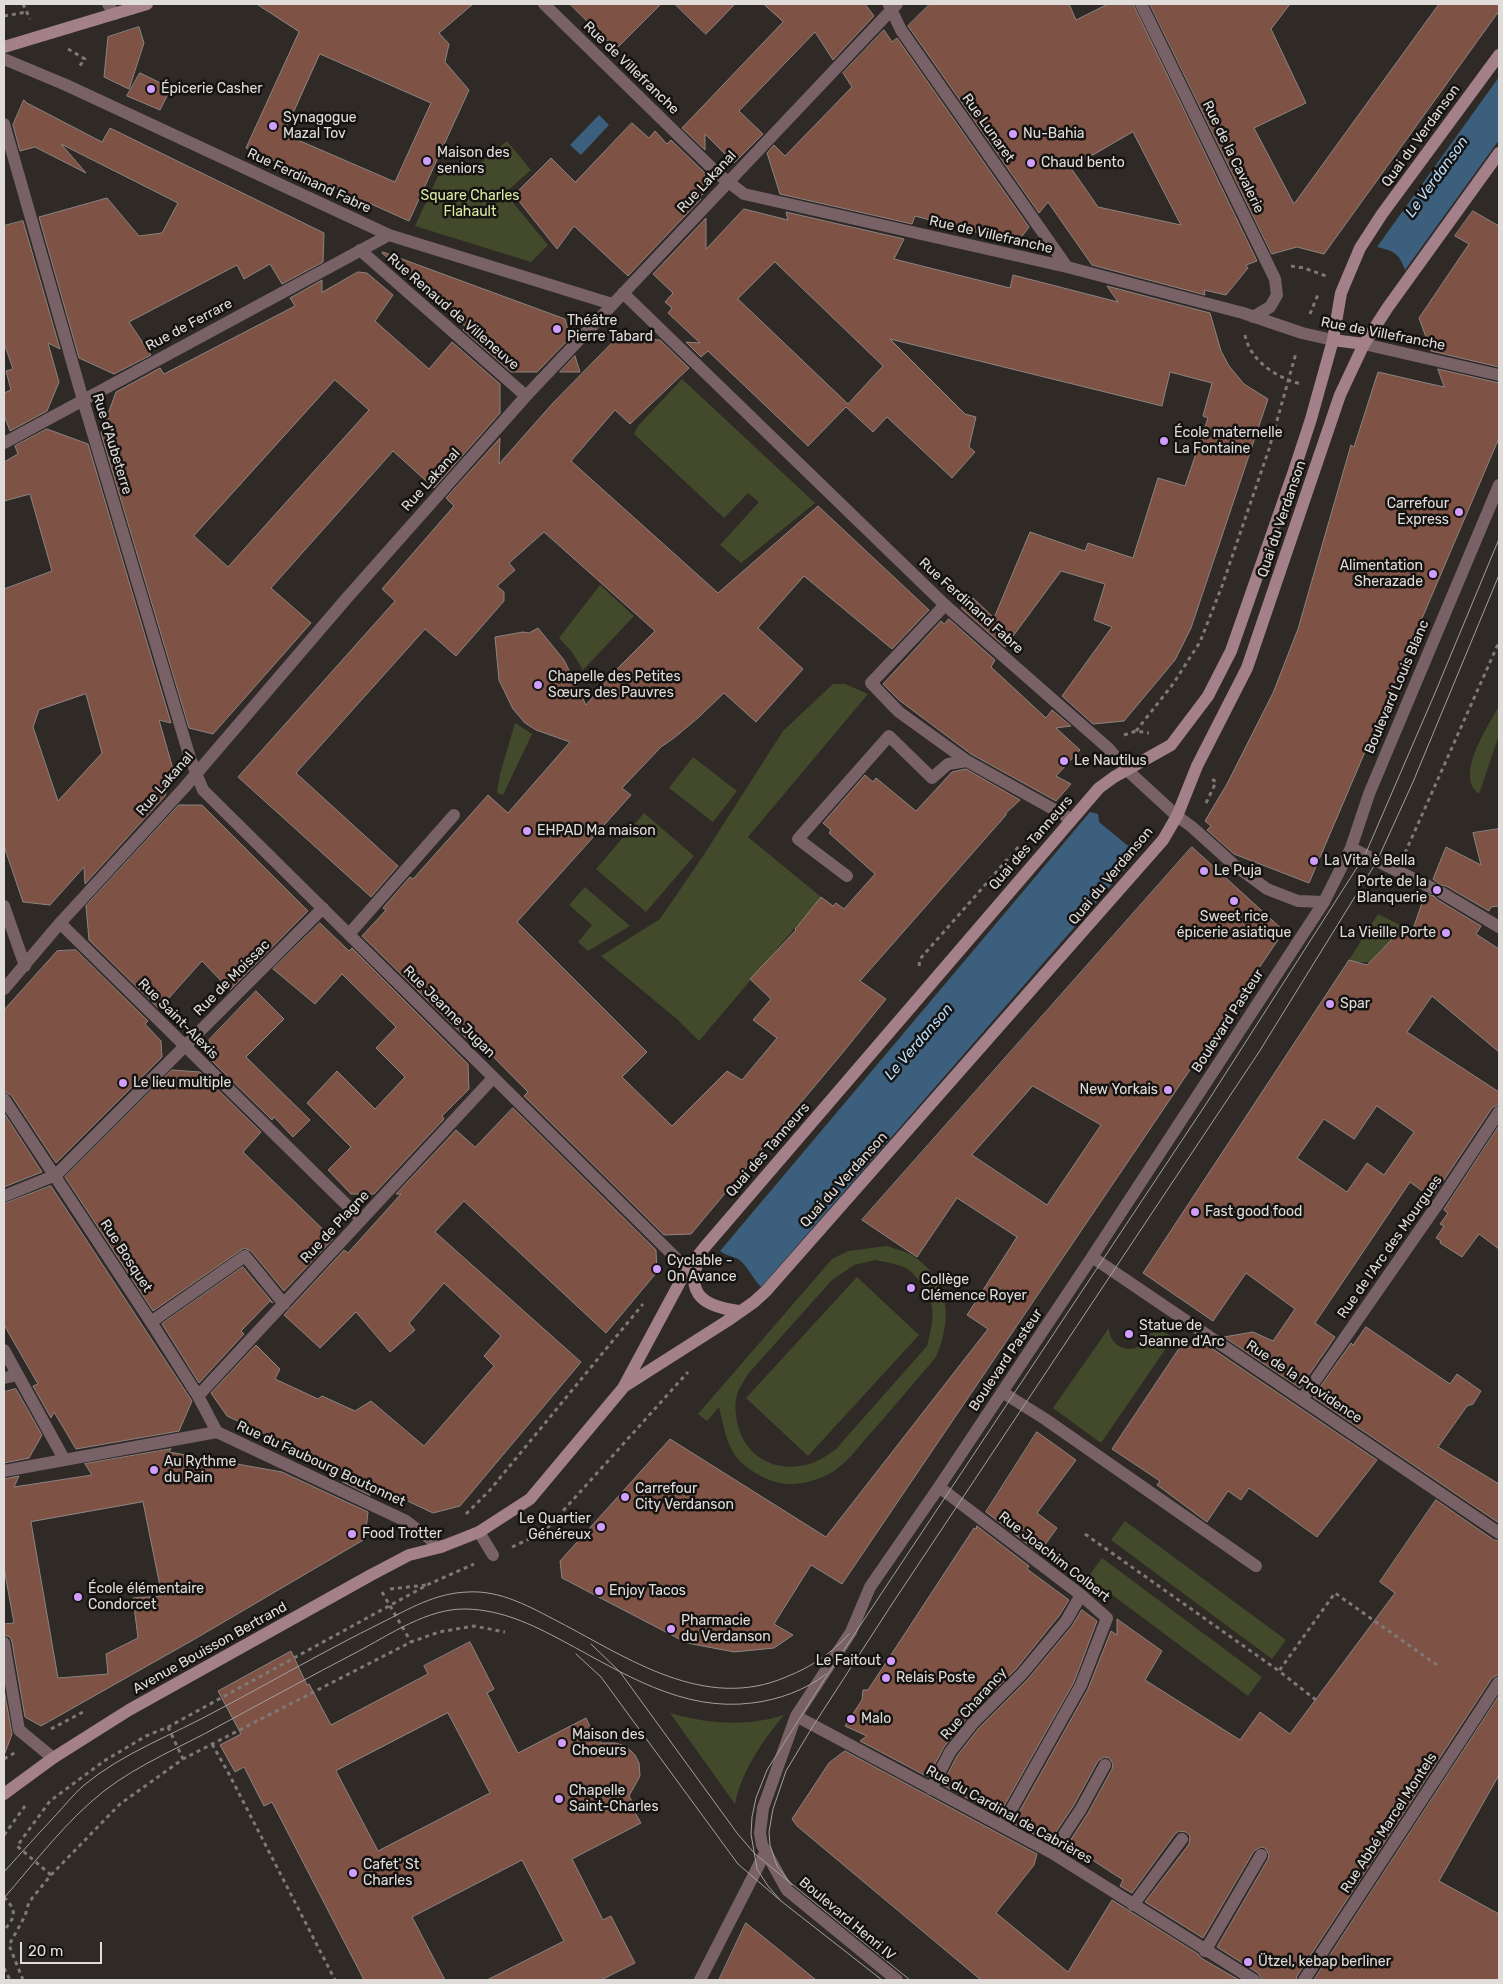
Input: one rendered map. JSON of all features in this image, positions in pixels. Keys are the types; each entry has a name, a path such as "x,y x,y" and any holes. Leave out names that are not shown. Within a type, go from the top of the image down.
{"main road":[{"path":"4,47 111,9 147,4"},
{"name":"Quai du Verdanson","path":"1127,770 1171,745 1208,696 1231,651 1311,419 1333,340 1341,293 1360,248 1382,214 1499,55"},
{"name":"Quai du Verdanson","path":"623,1388 727,1321 766,1291 1150,857 1177,816 1197,766 1247,668 1340,395 1364,344 1388,307 1499,153"},
{"name":"Rue de Villefranche","path":"1333,340 1364,344"},
{"name":"Quai des Tanneurs","path":"441,1547 479,1532 530,1499 623,1388 686,1269 1071,819 1100,788 1127,770"},
{"path":"704,1248 694,1273 696,1291 705,1301 715,1306 739,1311"},
{"name":"Avenue Bouisson Bertrand","path":"4,1794 15,1784 53,1758 129,1710 371,1575 408,1556 441,1547"}],"street":[{"name":"Rue de Villefranche","path":"544,4 728,182 744,194 1067,267 1333,340"},
{"name":"Rue de la Cavalerie","path":"1141,4 1275,279 1278,295 1270,307 1253,317"},
{"name":"Rue Lakanal","path":"4,989 60,923 184,788 195,772 526,396 892,6"},
{"name":"Rue Lunaret","path":"892,6 901,30 1067,267"},
{"name":"Rue Ferdinand Fabre","path":"4,58 389,234 612,304"},
{"name":"Rue d'Aubeterre","path":"4,124 83,400 195,772"},
{"name":"Rue de Ferrare","path":"4,443 389,234"},
{"name":"Rue Renaud de Villeneuve","path":"360,250 526,396"},
{"name":"Rue Ferdinand Fabre","path":"623,293 945,605 1108,748 1127,770 1177,816 1233,864 1267,889 1298,901 1324,902"},
{"name":"Rue de Villefranche","path":"1364,344 1499,375"},
{"name":"Boulevard Louis Blanc","path":"1324,902 1351,848 1369,794 1499,485"},
{"path":"945,605 871,683 898,712 967,762 1071,819"},
{"path":"846,876 798,840 889,736 932,778 948,764 967,762"},
{"name":"Rue Jeanne Jugan","path":"195,772 203,790 686,1269"},
{"path":"349,934 454,815"},
{"path":"1351,848 1437,890 1499,927"},
{"name":"Boulevard Pasteur","path":"765,1853 760,1833 763,1808 796,1716 851,1632 870,1587 1092,1257 1324,902"},
{"path":"4,906 25,966"},
{"name":"Rue de Moissac","path":"56,1175 323,908"},
{"name":"Rue Saint-Alexis","path":"60,923 361,1219"},
{"name":"Rue de Plagne","path":"198,1396 493,1078"},
{"name":"Rue Bosquet","path":"4,1099 56,1175 151,1322 198,1396 217,1432"},
{"name":"Rue de l'Arc des Mourgues","path":"1303,1398 1442,1198 1499,1112"},
{"path":"4,1196 56,1175"},
{"path":"151,1322 246,1256 284,1304"},
{"name":"Rue de la Providence","path":"1092,1257 1303,1398 1499,1533"},
{"path":"4,1350 64,1459"},
{"path":"4,1378 18,1375"},
{"path":"1002,1392 1045,1419 1256,1566"},
{"name":"Rue du Faubourg Boutonnet","path":"4,1471 217,1432 406,1521 441,1547"},
{"name":"Rue Joachim Colbert","path":"939,1487 1082,1595 1108,1618 1081,1685 1002,1826"},
{"path":"479,1532 493,1555"},
{"name":"Rue Charancy","path":"931,1789 950,1752 973,1723 1022,1674 1066,1621 1082,1595"},
{"path":"4,1643 19,1730 53,1758"},
{"name":"Rue Abbé Marcel Montels","path":"1304,1980 1499,1682"},
{"name":"Rue du Cardinal de Cabrières","path":"796,1716 1052,1853 1254,1980"},
{"path":"1052,1853 1081,1809 1105,1765"},
{"path":"1133,1905 1182,1839"},
{"path":"700,1980 765,1853"},
{"name":"Boulevard Henri IV","path":"765,1853 787,1890 897,1980"},
{"path":"1206,1951 1261,1855"}],"path":[{"path":"4,16 27,12"},
{"path":"1270,269 1288,266 1304,268 1324,276"},
{"path":"1136,731 1173,684 1200,642 1222,586 1270,449 1288,380"},
{"path":"1397,870 1499,642"},
{"path":"459,1518 465,1515"},
{"path":"1084,1534 1279,1671 1316,1700"},
{"path":"371,1575 411,1642"},
{"path":"51,1875 17,1846 50,1802 104,1761 146,1736 168,1727 429,1584"},
{"path":"1279,1671 1335,1593 1437,1665"},
{"path":"23,1980 9,1944 25,1916 29,1902 51,1875 120,1804 183,1759 411,1642 439,1632 474,1626 505,1632"},
{"path":"44,1733 93,1706"},
{"path":"168,1727 183,1759"},
{"path":"212,1744 230,1774 335,1980"},
{"path":"4,1896 12,1906 14,1914 10,1924 4,1930"},
{"path":"4,1968 10,1980"}],"green space":[{"name":"Square Charles Flahault","path":"507,141 531,170 505,193 548,245 531,262 415,226 438,176 483,161"},
{"path":"682,379 815,503 741,563 720,545 759,502 748,493 724,518 634,434 638,426"},
{"path":"600,585 634,616 583,670 572,652 559,638"},
{"path":"833,684 845,684 868,694 748,837 821,897 699,1041 678,1020 601,956 660,919 705,853 783,731"},
{"path":"1499,706 1499,735 1479,794 1472,786 1470,775 1471,763 1481,738"},
{"path":"515,723 532,734 503,795 497,793 500,774"},
{"path":"693,757 737,791 713,822 669,788"},
{"path":"644,813 694,856 646,912 596,869"},
{"path":"585,887 630,926 588,951 578,942 592,925 569,905"},
{"path":"1378,914 1404,927 1376,955 1375,962 1349,960"},
{"path":"887,1246 910,1254 926,1266 935,1277 945,1302 946,1315 941,1343 936,1357 846,1462 835,1471 814,1480 798,1484 775,1482 754,1472 737,1458 728,1442 719,1407 707,1421 698,1414 832,1259 848,1251","holes":["875,1260 906,1268 919,1280 926,1291 931,1302 932,1312 927,1346 836,1449 823,1458 809,1464 786,1467 776,1465 757,1456 743,1439 736,1414 739,1389 748,1374 832,1280 854,1265"]},
{"path":"857,1277 919,1335 808,1456 746,1398"},
{"path":"1153,1324 1173,1338 1101,1443 1053,1408 1109,1328 1111,1337 1116,1344 1122,1348 1130,1349 1144,1343 1150,1335"},
{"path":"1125,1521 1286,1640 1272,1659 1111,1540"},
{"path":"1102,1558 1262,1677 1248,1696 1088,1577"},
{"path":"670,1713 699,1720 727,1723 742,1723 784,1715 754,1757 738,1792 735,1804"}],"water":[{"name":"Le Verdanson","path":"1499,77 1499,140 1405,270 1398,256 1388,250 1377,247"},
{"path":"599,115 609,125 581,155 570,145"},
{"name":"Le Verdanson","path":"1090,812 1098,814 1099,822 1127,845 1137,848 1140,852 761,1287 738,1259 720,1251"}],"building":[{"path":"257,4 473,4 439,33 449,44 445,62 469,90 409,221 246,148 299,32","holes":["320,54 431,103 395,182 284,134"]},
{"path":"570,4 661,4 616,49"},
{"path":"675,4 735,4 706,34"},
{"path":"764,4 865,4 874,16 833,60 815,32 739,111 763,134 734,163 705,134 705,150 682,128 783,22"},
{"path":"930,4 1069,4 1076,20 1108,4 1133,4 1257,261 1246,265 1248,268 1226,295 1204,290 1205,295 1092,265 1048,202 1039,213 908,26","holes":["1133,132 1181,225 1098,207 1071,168"]},
{"path":"1150,4 1290,4 1271,29 1306,103 1254,128 1294,204 1439,4 1499,4 1499,11 1324,254 1297,247 1272,254"},
{"path":"139,27 144,43 129,89 104,77 108,37"},
{"path":"884,30 892,42 897,38 1029,227 1017,243 915,216 912,224 780,194 767,153 774,145 785,156 852,87 843,73"},
{"path":"140,73 171,88 160,110 127,96"},
{"path":"24,100 102,142 110,128 324,233 323,262 282,284 270,264 244,279 237,265 129,322 151,355 114,374 79,358 39,217 107,198 139,236 162,233 178,203 61,144 86,173 35,147 20,151 13,125"},
{"path":"632,123 649,138 655,131 667,144 671,140 705,173 705,192 699,198 701,199 628,276 574,226 557,249 514,195 551,158 575,182"},
{"path":"744,209 788,220 786,212 904,239 894,259 1010,288 1013,275 1118,302 1107,286 1210,313 1221,351 1229,366 1244,384 1268,399 1191,628 1175,660 1124,721 1093,724 1062,696 1112,627 1094,620 1105,584 1061,571 1005,647 961,608 973,598 994,618 1030,532 1085,551 1088,543 1133,558 1158,478 1185,486 1208,418 1203,416 1212,383 1170,372 1162,406 890,339 965,414 976,417 969,447 975,452 952,478 887,417 873,432 846,407 808,446 708,351 701,357 686,342 700,343 668,313 672,308 665,302 673,293 653,274 706,218 706,249","holes":["775,262 883,366 848,404 738,299"]},
{"path":"1473,211 1499,226 1499,367 1431,351 1419,318 1469,244 1455,236"},
{"path":"23,221 60,349 48,343 59,382 47,411 10,431 4,415 4,393 11,390 6,371 13,369 4,343 4,226"},
{"path":"383,252 565,319 570,338 537,372 511,372 463,330 466,327"},
{"path":"358,272 367,273 393,295 375,321 429,369 452,342 500,384 500,413 434,488 393,451 271,588 311,623 213,734 189,728 101,433 116,392 160,368 164,374 295,306 290,298 322,280 322,292","holes":["335,380 369,410 228,567 194,536"]},
{"path":"618,337 660,340 689,368 630,424 615,410 571,461 718,593 818,506 929,610 892,649 804,576 758,628 803,669 756,722 724,693 699,717 661,747 622,788 631,795 517,922 647,1052 622,1077 672,1126 727,1071 742,1080 777,1038 753,1020 771,999 750,979 796,930 821,897 833,906 836,903 844,909 875,874 829,833 831,830 823,823 865,775 873,782 876,778 916,811 952,772 966,769 1020,800 1006,813 860,981 886,999 691,1234 664,1235 524,1096 528,1092 467,1030 468,1040 362,936 386,910 383,908 410,877 413,879 488,795 508,813 570,742 536,730 525,723 513,709 499,680 495,637 523,632 529,633 538,628 564,660 586,705 614,672 655,631 544,532 509,563 515,570 497,586 504,592 504,601 456,656 425,629 296,773 398,866 371,897 238,777 395,601 382,589 454,506 446,498 500,438 499,464 553,403"},
{"path":"575,356 580,372 560,372"},
{"path":"1438,369 1499,383 1499,438 1309,883 1234,854 1207,830 1211,826 1205,821 1227,784 1273,693 1298,629 1351,445 1354,447 1378,372 1444,387"},
{"path":"47,429 88,444 171,723 159,720 173,769 165,796 85,884 84,867 50,905 23,902 4,846 4,589 52,571 30,494 4,501 4,462 18,454 15,446","holes":["86,694 102,753 58,801 33,727 39,710"]},
{"path":"949,619 995,660 991,667 1046,718 1052,710 1071,726 1056,728 1080,750 1056,776 1071,784 1056,801 971,754 899,700 883,684 941,621 944,624"},
{"path":"179,805 202,805 308,911 230,990 202,961 159,1009 89,940 86,906"},
{"path":"1499,829 1499,906 1491,907 1489,911 1446,886 1440,885 1433,879 1446,847 1481,865 1473,833"},
{"path":"1192,847 1284,931 842,1584 811,1565 774,1624 793,1635 774,1648 734,1652 687,1643 562,1578 560,1561 670,1439 826,1537 988,1329 967,1315 1017,1237 957,1198 917,1257 862,1220","holes":["1033,1086 1101,1125 1047,1205 972,1155"]},
{"path":"1426,894 1434,896 1481,926 1476,934 1499,949 1499,1052 1432,996 1407,1032 1499,1092 1499,1104 1492,1108 1432,1198 1410,1182 1315,1323 1335,1337 1300,1388 1224,1337 1253,1332 1273,1341 1295,1309 1246,1273 1213,1321 1143,1273 1349,960 1367,965 1404,927 1412,932","holes":["1377,1106 1414,1132 1384,1175 1367,1163 1347,1192 1297,1158 1324,1119 1354,1139"]},
{"path":"320,923 349,951 352,948 468,1064 469,1089 442,1116 444,1119 374,1194 351,1194 328,1170 351,1147 307,1103 337,1071 375,1109 405,1077 376,1048 396,1027 342,974 315,1004 273,969"},
{"path":"76,950 148,1021 145,1024 161,1041 162,1057 56,1163 11,1095 4,1091 4,1010 57,951"},
{"path":"256,991 284,1019 246,1057 310,1120 293,1137 274,1117 272,1120 211,1060 209,1040"},
{"path":"172,1070 200,1072 261,1132 243,1152 333,1239 284,1291 251,1251 244,1248 153,1311 65,1177"},
{"path":"513,1108 656,1250 657,1272 606,1333 464,1201 435,1232 581,1362 460,1506 433,1513 227,1416 211,1393 256,1345 280,1369 275,1379 318,1399 322,1396 355,1411 371,1401 424,1446 494,1366 484,1356 501,1336 444,1283 409,1323 415,1330 390,1352 356,1312 320,1348 284,1315 344,1250 348,1253 401,1194 396,1194 456,1130 475,1147"},
{"path":"4,1113 42,1172 4,1187"},
{"path":"1499,1126 1499,1249 1479,1234 1462,1257 1440,1243 1441,1241 1436,1238 1444,1226 1440,1224 1448,1213 1444,1210"},
{"path":"51,1186 192,1401 179,1431 76,1449 54,1412 51,1418 33,1386 38,1384 4,1325 4,1204"},
{"path":"243,1267 273,1303 270,1301 241,1331 244,1334 199,1383 162,1324"},
{"path":"1366,1327 1450,1384 1457,1374 1481,1391 1473,1404 1467,1406 1438,1447 1499,1484 1499,1523 1313,1397 1351,1343 1353,1345"},
{"path":"1201,1341 1377,1460 1317,1537 1249,1488 1241,1500 1228,1491 1207,1522 1157,1485 1160,1481 1112,1449 1182,1344"},
{"path":"16,1389 42,1435 29,1458 4,1463 4,1392"},
{"path":"1037,1432 1076,1460 1037,1513 1057,1528 1039,1553 986,1512"},
{"path":"171,1449 169,1452 282,1472 368,1512 365,1539 41,1726 25,1717 12,1642 10,1637 4,1635 4,1624 14,1623 4,1568 4,1479 19,1476 14,1487 92,1475 85,1464","holes":["143,1502 162,1596 133,1598 138,1638 106,1654 108,1674 58,1678 31,1522"]},
{"path":"343,1482 370,1487 370,1495"},
{"path":"1436,1500 1494,1540 1499,1541 1499,1674 1492,1678 1296,1980 1262,1980 1258,1973 1217,1947 1268,1859 1269,1855 1265,1848 1261,1847 1254,1851 1203,1938 1145,1902 1189,1844 1190,1836 1186,1832 1179,1831 1175,1834 1132,1893 1120,1886 1123,1880 1068,1844 1088,1813 1112,1769 1113,1764 1109,1758 1104,1757 1098,1761 1074,1805 1054,1835 1046,1829 1043,1839 1013,1823 1088,1689 1111,1631 1117,1635 1117,1619 1162,1651 1145,1680 1240,1740 1260,1712 1290,1734 1395,1593 1380,1582"},
{"path":"977,1526 1029,1566 1027,1569 1069,1600 1059,1616 1016,1669 967,1718 944,1747 928,1777 860,1741 867,1736 845,1726 862,1700 863,1690 868,1690"},
{"path":"1082,1610 1097,1621 1074,1682 999,1815 942,1785 957,1756 979,1728 1028,1679 1072,1626"},
{"path":"470,1642 494,1689 487,1693 518,1753 586,1718 595,1738 597,1737 601,1743 615,1743 626,1746 635,1755 639,1763 640,1776 629,1796 633,1803 630,1804 641,1823 572,1859 603,1920 611,1916 635,1963 601,1980 487,1980 564,1941 522,1860 412,1917 445,1980 364,1980 272,1802 264,1806 244,1767 235,1772 220,1745 241,1734 218,1691 291,1651 307,1685 309,1684 331,1725 428,1674 424,1666","holes":["448,1713 490,1793 378,1851 336,1771"]},
{"path":"4,1689 12,1734 5,1753 4,1752"},
{"path":"1499,1696 1499,1775 1439,1881 1499,1914 1499,1980 1314,1980"},
{"path":"845,1751 1037,1854 1034,1865 996,1913 1068,1972 1112,1900 1198,1954 1201,1958 1239,1980 981,1980 797,1826 792,1819 829,1763"},
{"path":"746,1923 783,1953 816,1980 719,1980"}],"tram line":[{"path":"781,1901 757,1869 751,1834 756,1798 767,1770 824,1680 1208,1101 1365,855 1499,539"},
{"path":"792,1885 777,1866 770,1845 769,1832 773,1809 786,1771 894,1601 1259,1052 1377,861 1413,782 1499,575"},
{"path":"4,1872 79,1789 98,1774 131,1754 201,1719 360,1633 412,1607 444,1595 480,1592 504,1597 537,1611 612,1651 668,1676 697,1684 726,1688 756,1686 786,1677 828,1654 849,1634"},
{"path":"4,1898 64,1828 117,1781 409,1624 437,1613 466,1609 492,1612 516,1619 563,1641 631,1677 677,1696 701,1702 726,1704 752,1703 772,1699 810,1685 826,1674"},
{"path":"591,1644 620,1672 737,1833 755,1854 910,1980"},
{"path":"576,1654 601,1677 738,1864 781,1901 882,1980"}],"place":[{"name":"Épicerie Casher","path":"151,89"},
{"name":"Synagogue Mazal Tov","path":"273,126"},
{"name":"Nu-Bahia","path":"1013,134"},
{"name":"Maison des seniors","path":"427,161"},
{"name":"Chaud bento","path":"1031,163"},
{"name":"Théâtre Pierre Tabard","path":"557,329"},
{"name":"École maternelle La Fontaine","path":"1164,441"},
{"name":"Carrefour Express","path":"1459,512"},
{"name":"Alimentation Sherazade","path":"1433,574"},
{"name":"Chapelle des Petites Sœurs des Pauvres","path":"538,685"},
{"name":"Le Nautilus","path":"1064,761"},
{"name":"EHPAD Ma maison","path":"527,831"},
{"name":"La Vita è Bella","path":"1314,861"},
{"name":"Le Puja","path":"1204,871"},
{"name":"Porte de la Blanquerie","path":"1437,890"},
{"name":"Sweet rice épicerie asiatique","path":"1234,901"},
{"name":"La Vieille Porte","path":"1446,933"},
{"name":"Spar","path":"1330,1004"},
{"name":"Le lieu multiple","path":"123,1083"},
{"name":"New Yorkais","path":"1168,1090"},
{"name":"Fast good food","path":"1195,1212"},
{"name":"Cyclable - On Avance","path":"657,1269"},
{"name":"Collège Clémence Royer","path":"911,1288"},
{"name":"Statue de Jeanne d'Arc","path":"1129,1334"},
{"name":"Au Rythme du Pain","path":"154,1470"},
{"name":"Carrefour City Verdanson","path":"625,1497"},
{"name":"Le Quartier Généreux","path":"601,1527"},
{"name":"Food Trotter","path":"352,1534"},
{"name":"Enjoy Tacos","path":"599,1591"},
{"name":"École élémentaire Condorcet","path":"78,1597"},
{"name":"Pharmacie du Verdanson","path":"671,1629"},
{"name":"Le Faitout","path":"891,1661"},
{"name":"Relais Poste","path":"886,1678"},
{"name":"Malo","path":"851,1719"},
{"name":"Maison des Choeurs","path":"562,1743"},
{"name":"Chapelle Saint-Charles","path":"559,1799"},
{"name":"Cafet' St Charles","path":"353,1873"},
{"name":"Ützel, kebap berliner","path":"1248,1962"}]}
